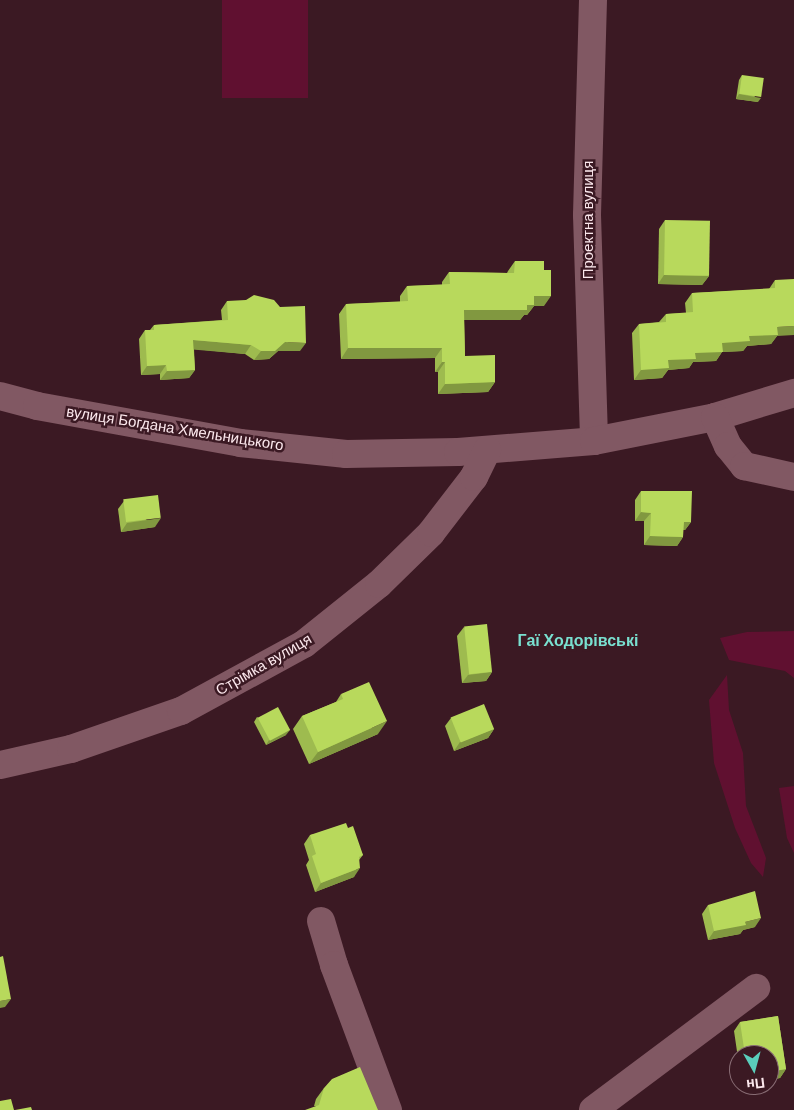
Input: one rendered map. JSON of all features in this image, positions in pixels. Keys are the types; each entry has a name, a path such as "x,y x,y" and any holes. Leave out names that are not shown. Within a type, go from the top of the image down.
{"street":[{"name":"Проектна вулиця","path":"593,0 587,215 594,441"},
{"name":"вулиця Богдана Хмельницького","path":"0,396 37,406 240,443 346,454 486,450 594,441 715,417 794,392"},
{"path":"715,417 728,446 744,466 794,477"},
{"name":"Стрімка вулиця","path":"0,765 71,749 181,711 304,644 379,584 431,533 474,477 486,450"},
{"path":"321,921 334,965 388,1110"},
{"path":"593,1110 756,988"}],"shaded area":[{"path":"222,0 308,0 308,98 222,98"},
{"path":"794,631 794,678 785,671 729,660 720,638 747,632"},
{"path":"727,675 729,710 743,753 746,806 766,858 763,877 751,863 735,828 714,763 709,700"},
{"path":"794,786 794,853 787,838 779,788"}],"building":[{"path":"742,75 764,78 761,97 739,94"},
{"path":"665,220 710,221 709,276 664,275"},
{"path":"515,261 544,261 544,270 551,270 551,296 534,296 534,305 527,305 527,310 464,310 465,356 495,355 495,382 445,384 445,362 442,362 442,348 348,348 346,304 408,301 407,286 450,284 449,272 514,273"},
{"path":"794,279 794,326 777,327 778,335 749,336 750,341 722,343 723,352 695,353 696,359 668,360 669,368 641,370 639,324 666,322 666,314 693,312 692,293 775,288 775,280"},
{"path":"254,295 274,300 280,307 305,306 306,343 285,342 275,351 261,351 251,345 193,340 195,370 167,371 166,365 147,366 145,330 154,330 154,325 228,320 227,301 246,300"},
{"path":"641,491 692,491 691,522 684,522 683,537 650,536 651,513 641,512"},
{"path":"158,495 161,518 126,522 123,499"},
{"path":"487,624 492,672 469,674 464,626"},
{"path":"369,682 387,721 318,752 302,716 343,699 341,694"},
{"path":"484,704 494,729 461,743 451,717"},
{"path":"278,707 290,730 270,741 258,718"},
{"path":"346,823 348,828 353,826 363,855 359,857 360,868 321,883 312,856 316,854 310,835"},
{"path":"755,891 761,918 745,922 746,925 714,931 708,905"},
{"path":"3,956 11,999 0,1001 0,957"},
{"path":"778,1016 786,1069 779,1070 779,1045 743,1045 740,1022"},
{"path":"360,1067 378,1110 305,1110 319,1105 324,1088 332,1079"},
{"path":"11,1099 14,1110 0,1110 0,1101"},
{"path":"31,1107 32,1110 15,1110"}],"district":[{"name":"Гаї Ходорівські","path":"578,641"}]}
